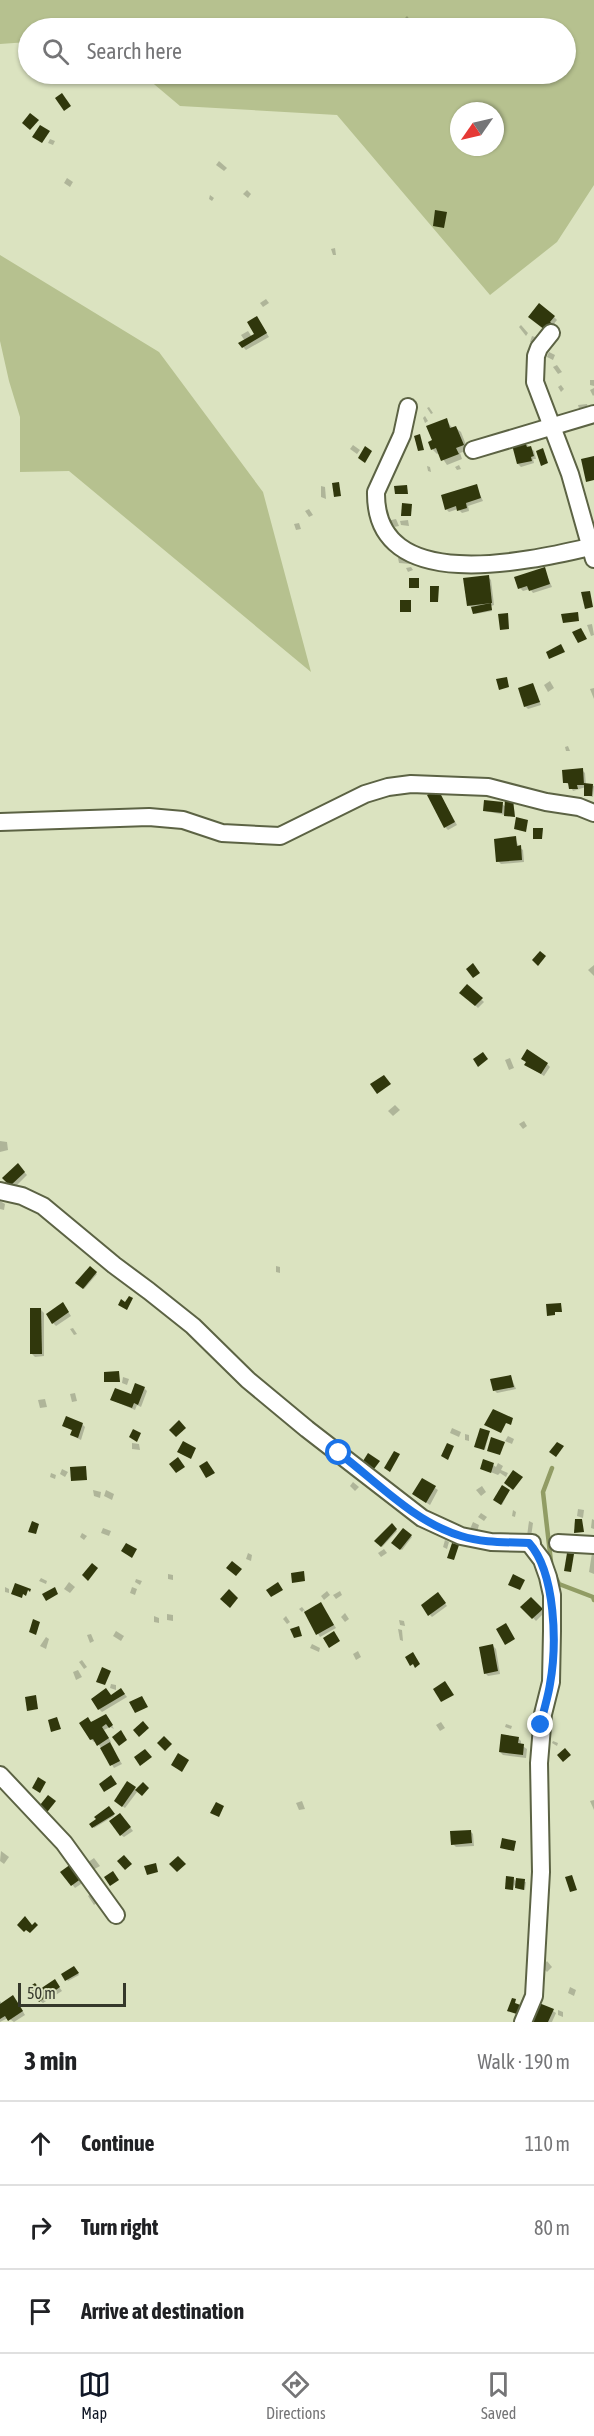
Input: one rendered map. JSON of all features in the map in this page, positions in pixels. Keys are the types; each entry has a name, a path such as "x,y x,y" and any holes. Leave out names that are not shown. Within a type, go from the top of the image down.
{"street":[{"path":"408,407 396,449 375,492 375,503 381,522 394,542 403,550 434,561 480,564 592,553 570,474 536,382 534,366 539,348 551,333"},
{"path":"473,450 594,414"},
{"path":"0,822 167,817 222,833 280,836 365,794 388,787 411,784 488,787 546,802 579,807 594,813"},
{"path":"0,1191 22,1196 43,1206 193,1326 249,1380 307,1429 422,1518 461,1536 491,1542 531,1543 542,1560 552,1595 551,1682 543,1714 539,1763 541,1872 534,1996 523,2022"},
{"path":"558,1543 594,1545"},
{"path":"0,1775 64,1843 116,1915"}],"green space":[{"path":"0,0 594,0 594,185 557,242 490,295 337,115 180,106 154,84 576,84 576,18 18,18 18,43 0,44"},
{"path":"0,255 159,352 263,492 311,672 69,471 20,472 20,417 0,341"}],"building":[{"path":"62,93 71,106 64,111 55,98"},
{"path":"30,113 39,120 30,130 22,123"},
{"path":"40,125 50,131 42,143 32,137"},
{"path":"435,210 447,212 444,228 433,226"},
{"path":"539,303 555,316 550,322 555,326 549,333 528,317"},
{"path":"257,316 267,333 242,348 238,343 254,334 247,322"},
{"path":"447,418 450,428 456,426 464,445 456,448 459,454 441,461 436,448 431,450 428,442 432,440 426,426"},
{"path":"420,434 424,450 418,451 414,436"},
{"path":"525,442 527,447 531,446 534,456 531,457 532,461 517,464 512,445"},
{"path":"365,446 372,451 365,463 358,458"},
{"path":"543,448 548,463 541,466 536,451"},
{"path":"594,456 594,480 586,482 581,459"},
{"path":"339,482 341,496 334,497 332,483"},
{"path":"477,484 481,498 466,503 467,508 457,511 456,506 445,510 441,495"},
{"path":"407,485 408,494 395,494 394,486"},
{"path":"402,503 412,504 411,516 401,516"},
{"path":"545,567 550,584 529,591 527,586 518,589 514,577"},
{"path":"489,575 492,603 467,606 463,578"},
{"path":"409,578 419,578 419,588 409,588"},
{"path":"430,586 439,586 438,602 430,602"},
{"path":"590,591 593,607 585,609 581,592"},
{"path":"400,600 411,600 411,612 400,612"},
{"path":"491,603 492,610 473,614 471,607"},
{"path":"578,612 579,621 563,623 561,614"},
{"path":"508,613 509,629 500,630 498,614"},
{"path":"581,628 587,639 578,643 572,632"},
{"path":"561,644 565,652 549,659 546,652"},
{"path":"507,677 509,687 499,690 496,679"},
{"path":"533,683 540,702 524,707 518,688"},
{"path":"583,768 584,785 577,785 578,789 569,789 568,783 563,783 562,770"},
{"path":"584,783 593,784 592,796 584,796"},
{"path":"438,789 455,822 444,828 427,795"},
{"path":"505,799 513,800 515,817 504,816"},
{"path":"484,800 503,802 502,813 483,811"},
{"path":"516,817 528,820 526,832 514,829"},
{"path":"533,828 543,828 542,839 533,839"},
{"path":"516,836 517,846 521,845 522,860 496,862 494,839"},
{"path":"540,951 546,956 538,966 532,960"},
{"path":"473,963 480,973 473,978 466,969"},
{"path":"467,984 483,998 475,1006 459,993"},
{"path":"527,1049 548,1063 541,1074 524,1065 526,1062 521,1059"},
{"path":"483,1052 488,1059 478,1067 473,1059"},
{"path":"384,1075 391,1084 377,1094 370,1084"},
{"path":"18,1163 25,1172 10,1186 2,1178"},
{"path":"90,1266 97,1272 83,1289 75,1283"},
{"path":"129,1296 133,1298 127,1310 118,1305 121,1299 125,1302"},
{"path":"63,1302 69,1312 52,1324 46,1314"},
{"path":"561,1303 562,1312 555,1312 555,1315 547,1316 546,1304"},
{"path":"30,1308 41,1308 42,1354 30,1354"},
{"path":"119,1371 120,1382 104,1382 104,1372"},
{"path":"511,1375 514,1387 493,1391 490,1379"},
{"path":"135,1383 145,1387 138,1405 134,1403 132,1408 110,1400 115,1388 131,1394"},
{"path":"493,1409 513,1418 511,1425 506,1423 501,1433 484,1425"},
{"path":"66,1416 83,1423 78,1438 70,1435 72,1430 62,1426"},
{"path":"179,1420 186,1428 176,1437 169,1430"},
{"path":"480,1428 490,1431 484,1450 474,1447"},
{"path":"133,1429 141,1433 137,1442 129,1437"},
{"path":"491,1437 505,1442 500,1455 487,1451"},
{"path":"183,1441 196,1448 191,1459 177,1452"},
{"path":"557,1442 564,1446 556,1457 549,1452"},
{"path":"447,1443 454,1446 448,1460 441,1456"},
{"path":"394,1451 400,1454 390,1472 384,1468"},
{"path":"368,1453 380,1461 374,1469 363,1461"},
{"path":"178,1457 185,1467 176,1473 169,1464"},
{"path":"483,1459 494,1463 491,1473 480,1469"},
{"path":"207,1461 215,1473 206,1478 199,1466"},
{"path":"86,1466 87,1480 71,1481 70,1467"},
{"path":"513,1470 523,1477 513,1490 504,1483"},
{"path":"422,1478 436,1486 426,1503 412,1494"},
{"path":"502,1485 510,1490 501,1505 493,1500"},
{"path":"575,1519 582,1519 584,1532 574,1533"},
{"path":"32,1521 39,1524 36,1534 28,1532"},
{"path":"392,1523 397,1529 381,1547 374,1541"},
{"path":"403,1528 412,1535 400,1550 391,1543"},
{"path":"126,1543 137,1549 132,1558 121,1551"},
{"path":"452,1543 459,1545 454,1560 447,1558"},
{"path":"567,1553 574,1554 571,1572 564,1571"},
{"path":"232,1561 242,1569 236,1576 226,1568"},
{"path":"92,1563 98,1568 88,1581 82,1575"},
{"path":"304,1571 305,1581 292,1583 291,1573"},
{"path":"513,1574 525,1580 520,1590 508,1585"},
{"path":"278,1582 283,1590 271,1597 266,1590"},
{"path":"15,1583 31,1589 30,1592 28,1590 26,1596 23,1594 22,1598 11,1594"},
{"path":"55,1587 58,1594 46,1601 42,1594"},
{"path":"229,1589 238,1598 230,1608 220,1599"},
{"path":"438,1592 446,1603 428,1616 421,1605"},
{"path":"531,1597 543,1609 532,1619 520,1607"},
{"path":"321,1602 334,1625 316,1635 304,1612"},
{"path":"33,1619 40,1622 36,1635 29,1632"},
{"path":"506,1623 515,1639 505,1645 496,1629"},
{"path":"299,1626 302,1636 294,1638 290,1629"},
{"path":"334,1631 340,1641 329,1648 323,1638"},
{"path":"493,1644 498,1671 484,1674 479,1647"},
{"path":"413,1652 420,1664 415,1668 413,1664 410,1666 405,1657"},
{"path":"102,1667 111,1671 105,1685 96,1682"},
{"path":"445,1681 454,1695 441,1702 433,1689"},
{"path":"106,1688 111,1695 121,1688 125,1694 98,1710 91,1699"},
{"path":"36,1695 38,1709 27,1711 25,1697"},
{"path":"142,1696 148,1707 135,1713 129,1702"},
{"path":"106,1714 113,1725 109,1728 106,1724 102,1727 109,1738 97,1746 93,1739 90,1740 79,1723 88,1717 91,1722"},
{"path":"57,1717 61,1729 51,1732 48,1720"},
{"path":"143,1721 149,1728 139,1737 133,1730"},
{"path":"121,1730 127,1740 119,1746 112,1737"},
{"path":"501,1734 519,1737 518,1743 524,1744 523,1755 499,1752"},
{"path":"164,1736 172,1744 165,1751 157,1743"},
{"path":"110,1742 120,1761 110,1766 100,1748"},
{"path":"565,1748 571,1755 563,1762 557,1755"},
{"path":"145,1749 152,1757 140,1766 134,1757"},
{"path":"178,1753 189,1760 182,1772 171,1765"},
{"path":"111,1775 117,1784 104,1792 99,1784"},
{"path":"38,1777 46,1782 40,1793 32,1788"},
{"path":"127,1781 136,1787 122,1807 114,1801"},
{"path":"143,1782 149,1788 142,1796 135,1790"},
{"path":"48,1795 56,1801 44,1816 36,1810"},
{"path":"216,1802 224,1806 219,1817 210,1813"},
{"path":"109,1806 115,1814 92,1828 89,1824 96,1819 94,1817"},
{"path":"120,1813 131,1827 120,1836 109,1821"},
{"path":"471,1830 472,1843 451,1845 450,1831"},
{"path":"502,1838 516,1841 514,1851 500,1848"},
{"path":"124,1855 132,1864 125,1870 117,1861"},
{"path":"178,1856 186,1864 177,1872 169,1864"},
{"path":"156,1863 158,1872 147,1875 144,1866"},
{"path":"71,1864 82,1878 71,1886 60,1872"},
{"path":"113,1871 119,1880 110,1886 104,1877"},
{"path":"572,1875 577,1890 570,1892 565,1877"},
{"path":"506,1876 514,1877 513,1890 505,1889"},
{"path":"516,1878 525,1879 524,1890 515,1888"},
{"path":"25,1916 32,1925 35,1922 38,1925 30,1933 26,1930 24,1932 17,1925"},
{"path":"74,1966 79,1973 65,1981 61,1974"},
{"path":"55,1979 60,1987 39,2002 29,1987 35,1983 40,1989"},
{"path":"13,1995 23,2011 8,2021 5,2016 0,2019 0,2004"},
{"path":"512,1998 516,1999 515,2003 523,2006 520,2015 507,2011"},
{"path":"539,2003 554,2009 548,2022 531,2022"}],"waterway":[{"path":"551,1562 543,1492 552,1468"},
{"path":"555,1576 559,1584 593,1597 594,1600"}],"route":[{"path":"339,1453 422,1518 448,1531 491,1542 529,1543 537,1551 548,1577 552,1595 551,1682 541,1725"}]}
